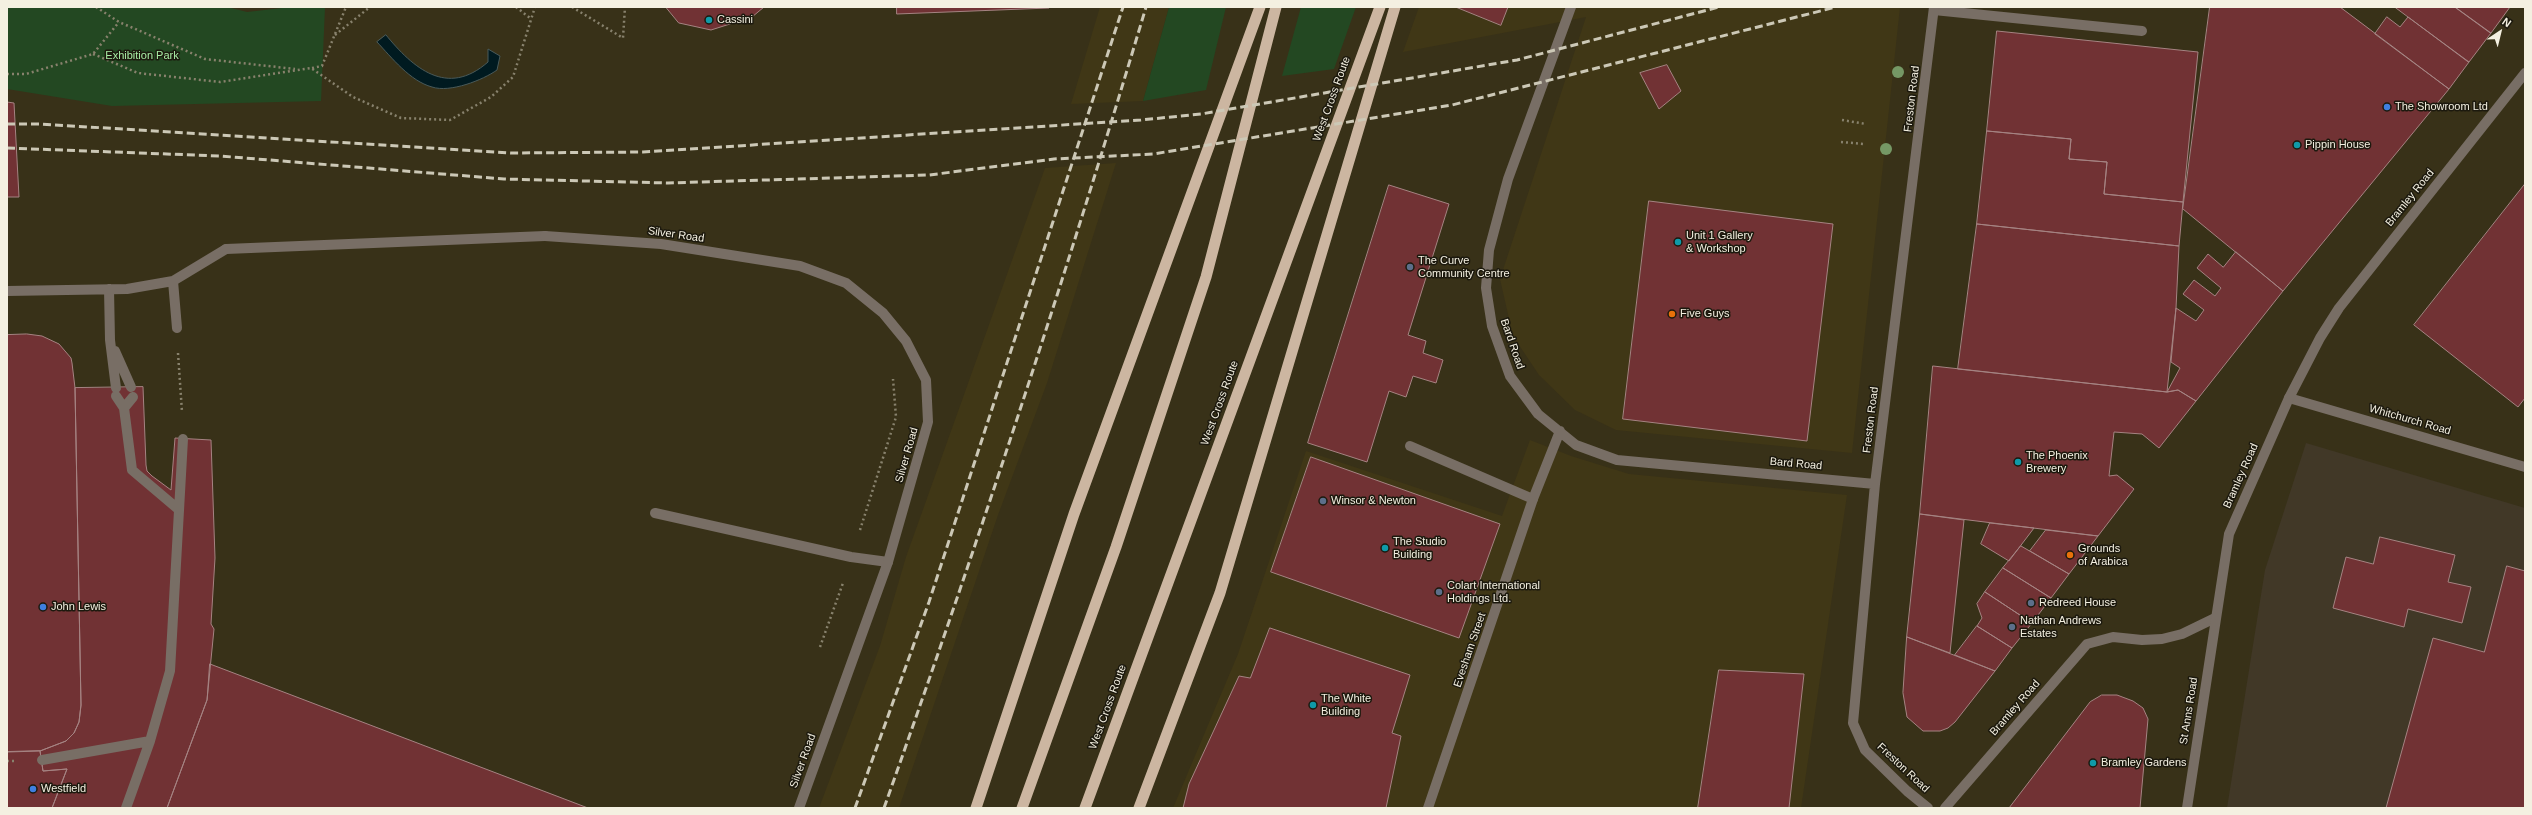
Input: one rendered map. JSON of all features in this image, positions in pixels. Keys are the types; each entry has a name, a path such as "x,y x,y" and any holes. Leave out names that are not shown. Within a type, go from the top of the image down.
{"highway":[{"path":"976,808 1074,514 1260,7"},
{"path":"1022,808 1116,547 1206,277 1276,7"},
{"name":"West Cross Route","path":"1085,808 1380,7"},
{"path":"1139,808 1220,593 1395,7"}],"street":[{"name":"Bard Road","path":"1572,7 1508,179 1489,250 1486,288 1492,326 1510,376 1538,414 1576,445 1617,460 1875,484"},
{"path":"1934,9 2142,31"},
{"name":"Freston Road","path":"1928,808 1907,791 1865,750 1853,723 1875,484 1934,9"},
{"name":"Bramley Road","path":"1945,808 2087,644 2113,637 2142,640 2162,639 2182,634 2215,618 2229,534 2289,398 2320,338 2339,308 2525,73"},
{"name":"Silver Road","path":"173,281 226,249 545,236 661,244 800,266 846,283 883,313 906,341 926,380 928,422 888,562 799,808"},
{"path":"7,291 127,289 173,281 177,328"},
{"path":"109,290 110,340 116,392 124,408 132,470 178,509"},
{"path":"110,340 132,392 124,408"},
{"name":"Whitchurch Road","path":"2289,398 2525,466"},
{"name":"Evesham Street","path":"1428,808 1533,499 1560,431"},
{"path":"126,808 150,741 170,671 178,509 184,439"},
{"path":"1410,446 1533,499"},
{"path":"655,512 851,557 888,562"},
{"name":"St Anns Road","path":"2187,808 2215,618"},
{"path":"42,760 150,741"}],"path":[{"path":"96,7 119,22 206,59 286,70 311,68 353,97 401,118 450,120 491,97 513,77 530,18 535,7"},
{"path":"93,54 138,73 220,82 322,66 346,7"},
{"path":"334,36 370,7"},
{"path":"516,7 530,18"},
{"path":"572,7 623,38 625,7"},
{"path":"7,74 26,74 93,54 119,22"},
{"path":"1842,120 1866,124"},
{"path":"1841,142 1864,144"},
{"path":"177,328 184,439"},
{"path":"891,373 894,380 896,417"}],"shaded area":[{"path":"1100,7 1169,7 1143,101 1071,104"},
{"path":"1419,7 1900,7 1852,453 1616,430 1575,410 1539,375 1513,336 1500,279 1586,17 1403,52"},
{"path":"1116,163 1047,383 998,515 899,808 819,808 880,646 906,557 1045,168"},
{"path":"1530,440 1571,456 1629,474 1847,495 1801,808 1173,808 1238,654 1306,451 1502,516"},
{"path":"2306,443 2525,508 2525,808 2227,808 2265,570"}],"green space":[{"name":"Exhibition Park","path":"7,7 227,7 247,12 291,7 325,7 321,101 112,106 7,89"},
{"path":"1169,7 1226,7 1206,90 1143,101"},
{"path":"1301,7 1356,7 1334,69 1282,76"}],"water":[{"path":"386,35 396,47 419,68 432,74 445,78 459,78 473,73 488,62 488,49 500,56 497,70 483,78 457,87 432,87 416,80 395,62 377,42"}],"building":[{"name":"Cassini","path":"666,7 764,7 752,17 711,30 679,23"},
{"path":"897,7 1049,7 1049,8 897,14"},
{"path":"1456,7 1508,7 1501,25"},
{"name":"Pippin House","path":"2210,7 2340,7 2449,89 2283,291 2183,209"},
{"path":"2395,7 2455,7 2491,33 2469,62"},
{"path":"2455,7 2510,7 2491,33"},
{"path":"2387,17 2400,27 2408,17 2469,62 2449,89 2375,34"},
{"path":"1997,31 2198,52 2183,202 2104,194 2107,162 2069,159 2071,139 1987,131"},
{"path":"1667,65 1681,91 1659,109 1640,73"},
{"path":"7,102 14,103 19,197 7,197"},
{"path":"1987,131 2071,139 2069,159 2107,162 2104,194 2183,202 2179,246 1977,224"},
{"path":"2525,184 2525,398 2518,407 2414,325"},
{"path":"1389,185 1449,204 1408,335 1426,341 1423,353 1443,360 1436,383 1413,376 1406,397 1389,391 1367,462 1308,443"},
{"path":"1649,201 1833,224 1807,441 1623,419"},
{"path":"1977,224 2179,246 2176,308 2167,392 1958,369"},
{"path":"2236,252 2283,291 2196,401 2178,390 2167,392 2180,368 2171,362 2176,308 2196,321 2204,310 2183,294 2194,280 2215,296 2221,288 2197,268 2208,254 2223,267"},
{"name":"John Lewis","path":"27,334 42,336 59,344 71,358 72,363 75,388 81,705 79,722 74,733 66,741 40,751 7,752 7,335"},
{"name":"The Phoenix Brewery","path":"1933,366 2167,392 2178,390 2196,401 2159,448 2142,434 2114,432 2109,476 2117,475 2134,489 2098,536 1920,514"},
{"path":"143,387 146,465 147,471 152,476 171,490 175,438 211,440 215,558 211,624 214,629 207,700 167,808 52,808 67,769 43,771 40,751 66,741 74,733 79,722 81,705 75,388"},
{"name":"The Studio Building","path":"1311,457 1500,524 1459,638 1271,572"},
{"path":"1920,514 1964,520 1950,653 1907,637"},
{"path":"1990,523 2034,528 2009,561 1981,544"},
{"path":"2046,530 2098,536 2069,574 2030,551"},
{"path":"2380,537 2455,555 2448,582 2471,587 2462,623 2408,609 2404,627 2333,608 2346,557 2373,564"},
{"path":"2021,546 2069,574 2051,598 2003,568"},
{"path":"2507,566 2525,571 2525,808 2386,808 2433,638 2484,652"},
{"path":"2003,568 2051,598 2032,623 1985,592"},
{"path":"1985,592 2032,623 2012,648 1977,626 1982,618 1977,604"},
{"path":"1977,626 2012,648 1995,671 1955,655"},
{"name":"The White Building","path":"1270,628 1410,675 1392,733 1401,736 1386,808 1183,808 1189,784 1239,676 1250,678"},
{"path":"1907,637 1995,671 1955,722 1948,728 1940,731 1923,731 1907,717 1903,693"},
{"path":"210,664 588,808 167,808 207,700"},
{"path":"1719,670 1804,674 1789,808 1698,808"},
{"name":"Bramley Gardens","path":"2102,695 2117,695 2133,701 2143,708 2148,719 2140,808 2009,808 2090,702"},
{"name":"Westfield","path":"40,751 43,771 67,769 52,808 7,808 7,752"}],"railway":[{"path":"855,808 929,602 1123,7"},
{"path":"884,808 987,509 1053,309 1146,7"},
{"path":"7,124 40,124 511,153 643,152 1141,120 1201,114 1517,60 1719,7"},
{"path":"7,148 220,156 504,179 668,183 929,175 1054,159 1153,154 1452,105 1836,7"}],"place":[{"name":"Cassini","path":"709,20"},
{"name":"The Showroom Ltd","path":"2387,107"},
{"name":"Pippin House","path":"2297,145"},
{"name":"Unit 1 Gallery & Workshop","path":"1678,242"},
{"name":"The Curve Community Centre","path":"1410,267"},
{"name":"Five Guys","path":"1672,314"},
{"name":"The Phoenix Brewery","path":"2018,462"},
{"name":"Winsor & Newton","path":"1323,501"},
{"name":"The Studio Building","path":"1385,548"},
{"name":"Grounds of Arabica","path":"2070,555"},
{"name":"Colart International Holdings Ltd.","path":"1439,592"},
{"name":"Redreed House","path":"2031,603"},
{"name":"John Lewis","path":"43,607"},
{"name":"Nathan Andrews Estates","path":"2012,627"},
{"name":"The White Building","path":"1313,705"},
{"name":"Bramley Gardens","path":"2093,763"},
{"name":"Westfield","path":"33,789"}]}
